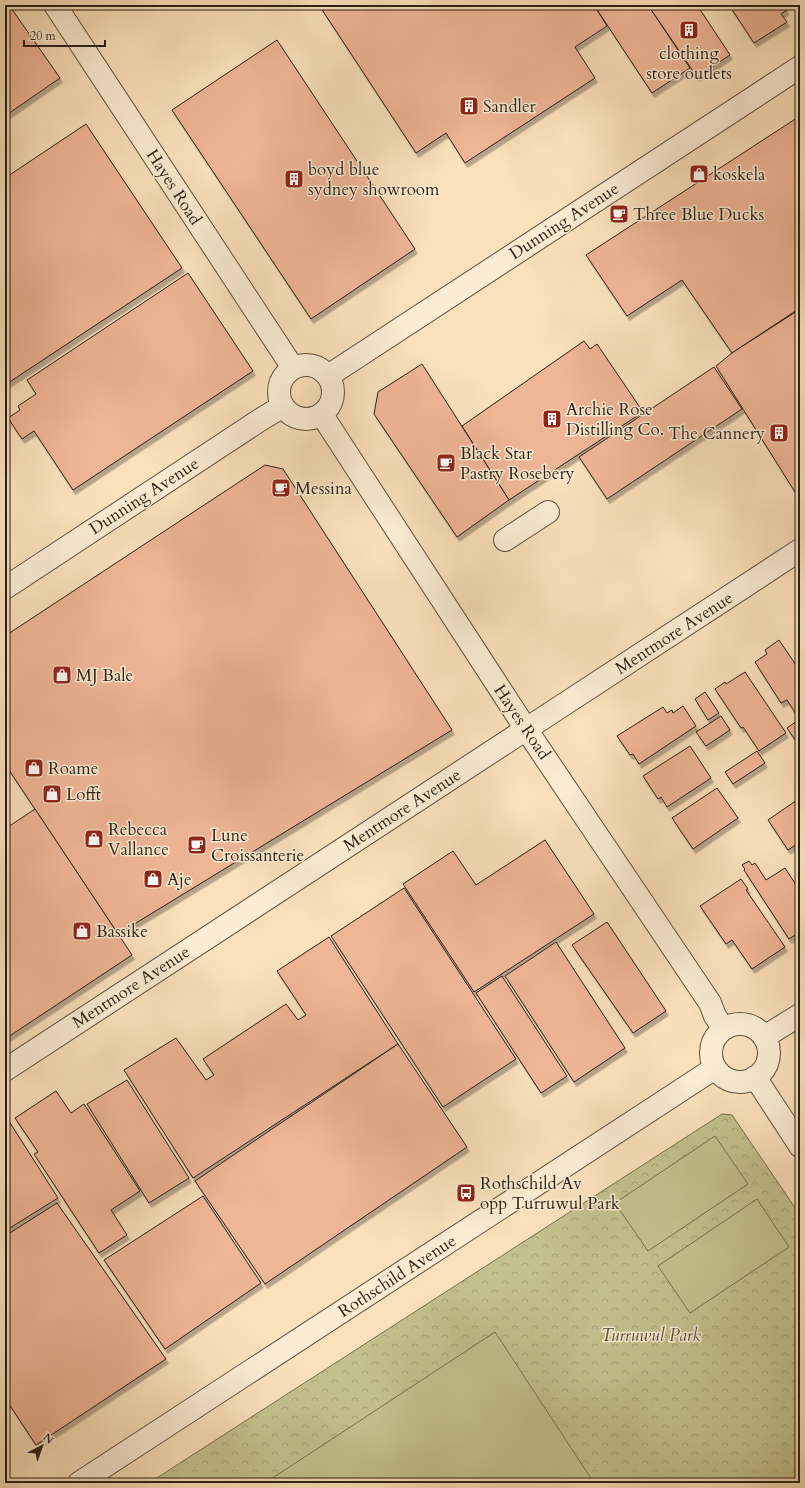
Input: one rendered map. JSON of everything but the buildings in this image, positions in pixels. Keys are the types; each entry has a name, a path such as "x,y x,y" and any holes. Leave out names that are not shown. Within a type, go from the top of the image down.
{"street":[{"name":"Hayes Road","path":"55,5 293,368"},
{"name":"Dunning Avenue","path":"328,376 800,67"},
{"path":"302,365 312,365 321,369 328,376 334,392 332,401 322,415 305,419 296,417 289,413 283,406 279,396 280,385 285,375 293,368 302,365"},
{"name":"Dunning Avenue","path":"5,588 283,406"},
{"name":"Hayes Road","path":"322,415 526,729 710,1003 715,1016 724,1029"},
{"path":"505,540 548,512"},
{"name":"Mentmore Avenue","path":"5,1070 800,550"},
{"path":"764,1037 800,1015"},
{"path":"741,1024 758,1030 764,1037 768,1046 769,1055 762,1072 755,1078 744,1081 733,1081 723,1076 715,1068 711,1057 712,1047 716,1037 724,1029 732,1025 741,1024"},
{"name":"Rothschild Avenue","path":"79,1483 715,1068"},
{"path":"755,1078 800,1146"}],"green space":[{"name":"Turruwul Park","path":"722,1114 732,1115 800,1215 800,1483 149,1483"},
{"path":"715,1136 748,1184 648,1251 615,1203"},
{"path":"757,1199 789,1247 690,1313 658,1266"},
{"path":"495,1332 594,1483 265,1483"}],"place":[{"name":"clothing store outlets","path":"689,30"},
{"name":"Sandler","path":"469,106"},
{"name":"koskela","path":"699,174"},
{"name":"boyd blue sydney showroom","path":"294,179"},
{"name":"Three Blue Ducks","path":"619,214"},
{"name":"Archie Rose Distilling Co.","path":"552,419"},
{"name":"The Cannery","path":"779,433"},
{"name":"Black Star Pastry Rosebery","path":"446,463"},
{"name":"Messina","path":"281,488"},
{"name":"MJ Bale","path":"62,675"},
{"name":"Roame","path":"34,768"},
{"name":"Lofft","path":"52,794"},
{"name":"Rebecca Vallance","path":"94,839"},
{"name":"Lune Croissanterie","path":"197,845"},
{"name":"Aje","path":"153,879"},
{"name":"Bassike","path":"82,931"},
{"name":"Rothschild Av opp Turruwul Park","path":"466,1193"}]}
